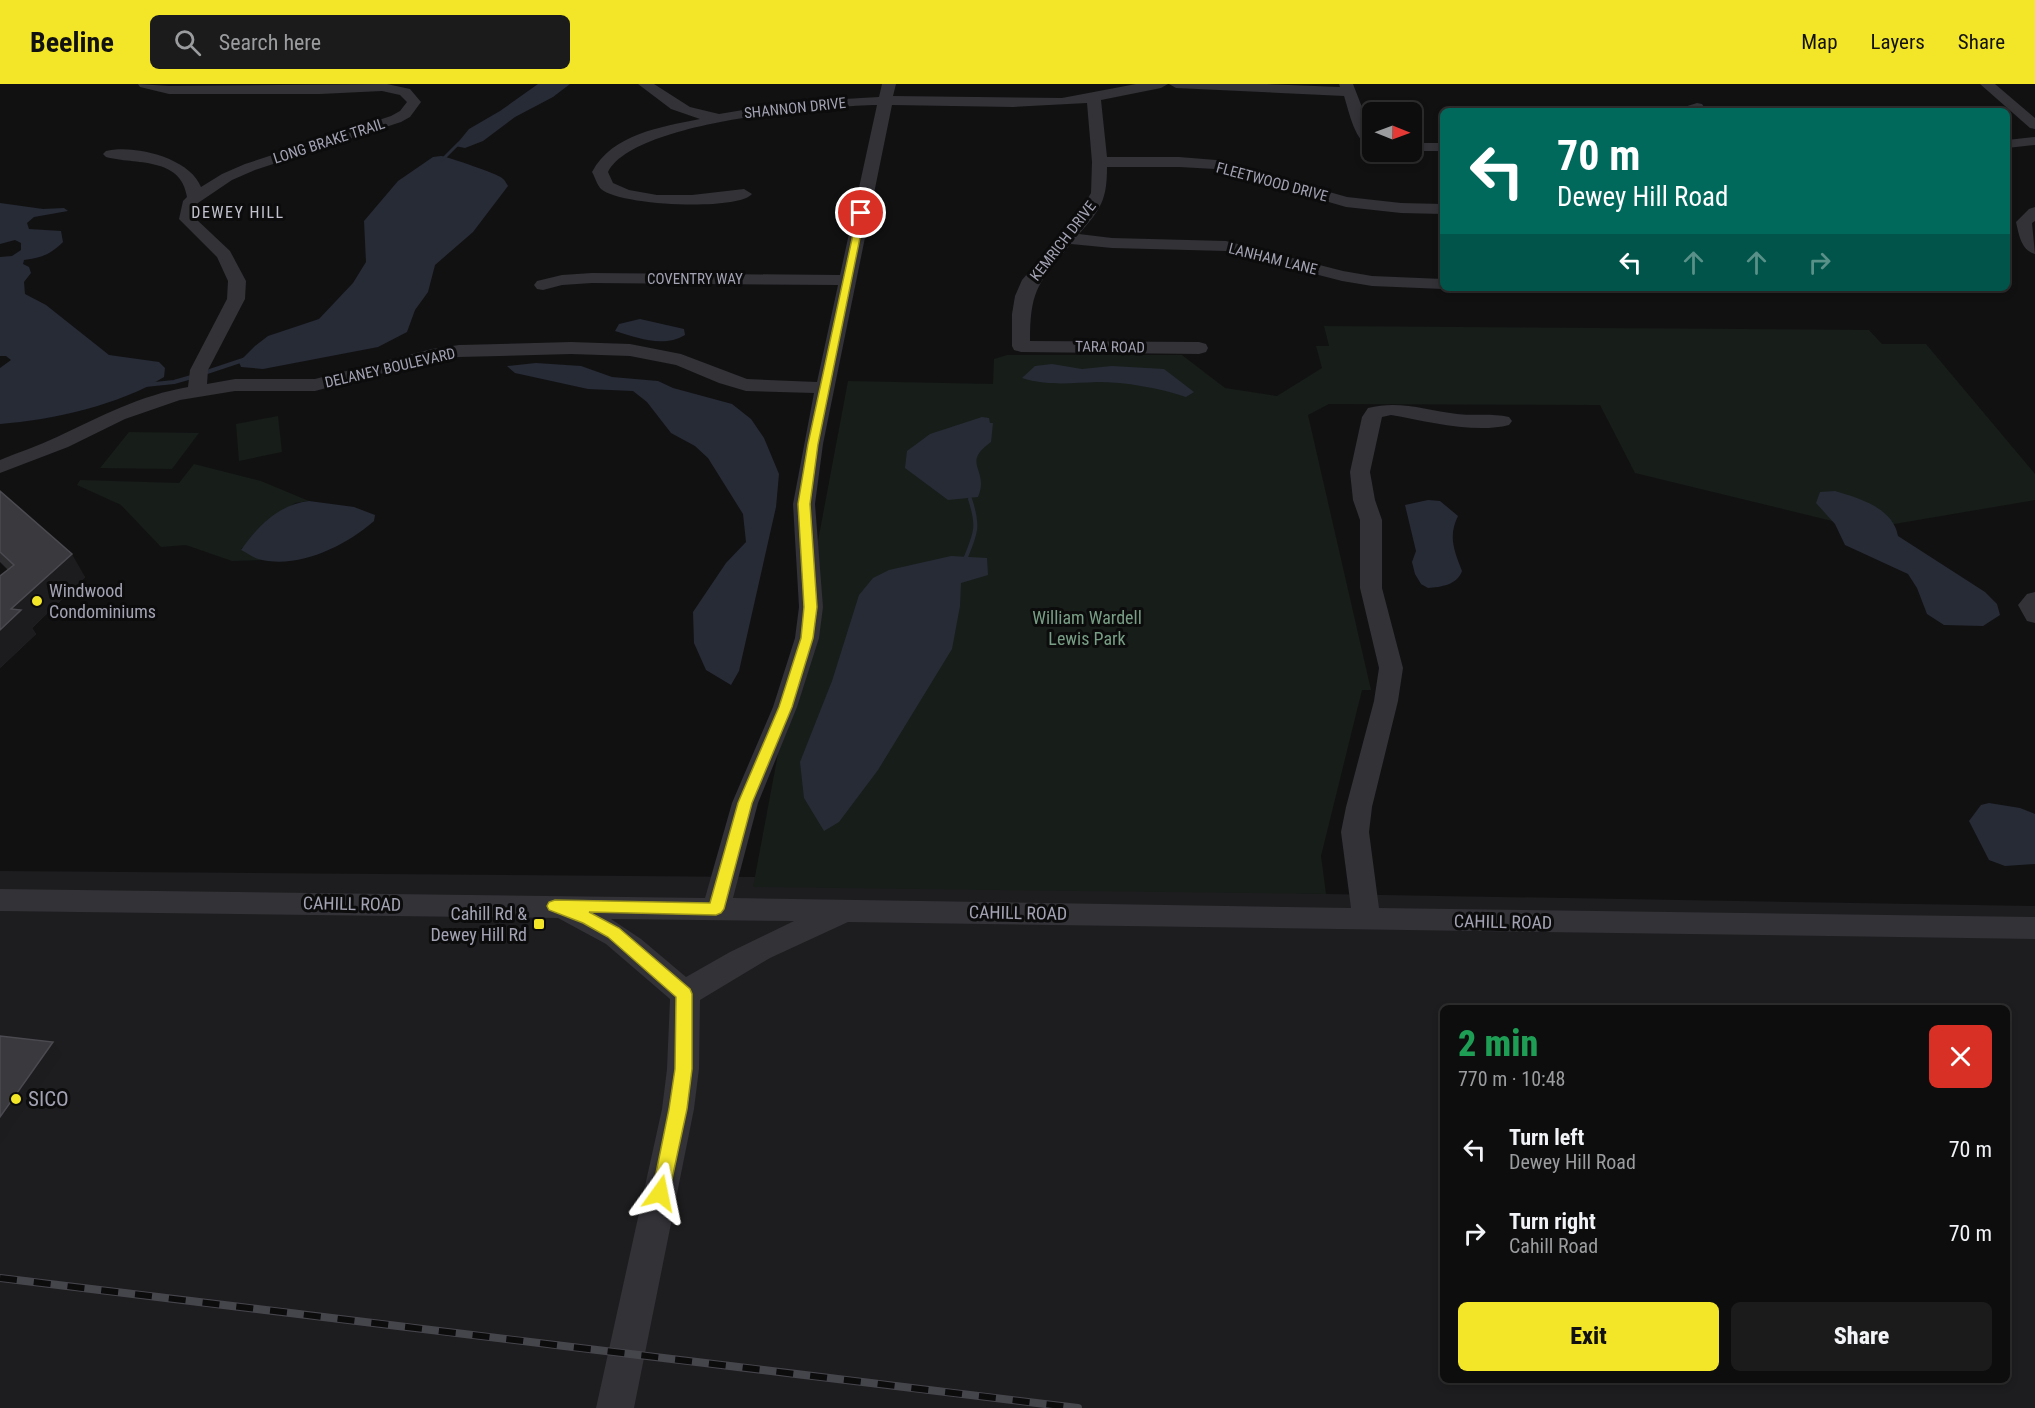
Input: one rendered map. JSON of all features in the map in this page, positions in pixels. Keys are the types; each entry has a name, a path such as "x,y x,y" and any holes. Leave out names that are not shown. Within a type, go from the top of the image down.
{"street":[{"name":"LONG BRAKE TRAIL","path":"145,84 169,90 328,90 382,87 405,92 414,102 405,114 385,124 250,167 227,177 195,198"},
{"path":"645,84 676,108 708,116 735,115"},
{"name":"SHANNON DRIVE","path":"744,194 670,200 633,196 608,186 600,172 608,157 632,144 660,134 735,115 887,92 1037,102 1094,99 1131,88 1161,84"},
{"path":"1176,84 1347,88 1362,126"},
{"path":"1987,84 2035,125"},
{"path":"716,909 745,803 785,707 807,638 811,607 804,504 824,388 887,92"},
{"name":"KEMRICH DRIVE","path":"1021,346 1024,296 1031,280 1094,205 1099,194 1100,162 1094,99"},
{"path":"660,134 673,120 676,108"},
{"path":"2010,144 2035,141"},
{"path":"1422,147 1440,147"},
{"path":"111,154 153,159 176,168 191,179 195,188 195,198 187,210 187,219 224,255 237,281 236,299 199,370 197,391"},
{"name":"FLEETWOOD DRIVE","path":"1100,162 1179,162 1216,165 1346,202 1401,208 1440,209"},
{"path":"2035,212 2024,222 2028,240 2035,249"},
{"name":"LANHAM LANE","path":"1066,238 1112,243 1226,246 1342,276 1403,284 1440,284"},
{"name":"COVENTRY WAY","path":"543,285 562,280 592,278 847,280"},
{"name":"TARA ROAD","path":"1021,346 1199,348"},
{"name":"DELANEY BOULEVARD","path":"0,467 30,456 127,411 197,391 235,386 315,385 432,355 459,351 561,348 630,350 657,353 681,360 746,385 824,388"},
{"path":"1367,920 1357,860 1355,832 1359,807 1386,700 1391,668 1371,588 1371,520 1364,500 1360,472 1372,417 1375,412 1391,409 1459,420 1502,421"},
{"path":"2035,599 2030,605 2035,616"},
{"name":"CAHILL ROAD","path":"0,900 2035,928"},
{"path":"555,906 589,918 614,932 684,994 683,1069 678,1109 615,1408"},
{"path":"684,994 739,959 776,940 851,910"}],"shaded area":[{"path":"538,84 570,84 553,97 515,117 483,141 465,148 455,146 469,129 500,111"},
{"path":"441,156 499,176 508,186 473,232 435,265 428,292 415,310 407,332 378,347 263,369 241,367 239,362 268,336 319,319 353,283 366,262 364,221 398,181 433,157"},
{"path":"0,203 43,209 64,208 68,211 34,217 27,223 29,229 61,231 63,242 45,255 24,260 23,264 29,267 31,273 24,282 25,294 46,305 109,355 159,362 165,368 164,377 127,396 85,410 0,424 0,368 11,360 6,356 0,356 0,257 12,256 21,250 21,243 15,240 0,244"},
{"path":"640,319 684,329 685,335 668,341 650,341 615,331 619,324"},
{"path":"536,363 581,366 612,377 658,381 673,388 732,404 751,419 764,438 779,474 776,507 739,671 731,685 706,670 694,643 693,612 726,563 746,542 743,514 708,458 695,446 671,433 647,402 633,391 588,389 515,373 507,366"},
{"path":"1052,364 1082,369 1112,366 1164,369 1194,392 1186,397 1131,384 1050,383 1022,378 1035,366"},
{"path":"982,417 989,418 990,423 993,423 991,442 982,450 976,462 981,480 978,497 948,500 905,468 907,451 930,434"},
{"path":"1835,491 1864,501 1882,511 1895,526 1898,536 1985,592 1997,604 2000,615 1983,626 1944,625 1927,614 1917,588 1908,574 1845,545 1835,524 1816,503 1820,492"},
{"path":"1428,500 1440,501 1458,516 1453,537 1462,571 1460,576 1452,582 1428,588 1421,584 1415,574 1412,562 1416,551 1405,505"},
{"path":"309,501 354,507 375,515 374,521 350,539 307,558 277,562 262,560 241,550 254,533 278,512"},
{"path":"951,556 987,558 988,575 961,583 960,606 952,649 878,770 839,822 824,831 804,798 800,762 832,681 859,595 873,578 889,570"},
{"path":"1989,803 2020,808 2035,814 2035,864 2005,866 1989,860 1969,821 1981,805"},
{"path":"0,871 755,877 1326,894 2035,906 2035,1408 0,1408"}],"green space":[{"name":"William Wardell Lewis Park","path":"1324,326 1869,330 1882,344 1926,344 2035,474 2035,500 1865,529 1635,473 1600,405 1329,404 1308,415 1371,690 1362,690 1321,856 1326,894 753,887 848,381 993,384 994,359 1007,355 1182,355 1225,388 1277,396 1322,368 1316,346 1329,346"},
{"path":"278,416 282,452 239,461 236,424"},
{"path":"129,432 199,433 172,469 100,468"},
{"path":"194,464 261,481 309,501 295,503 241,549 261,560 232,561 186,545 161,547 121,505 77,485 80,480 179,483"}],"building":[{"path":"0,491 72,554 11,609 21,610 0,630 0,576 14,565 0,552"},
{"path":"0,1036 53,1042 0,1117"}],"waterway":[{"path":"442,160 459,143"},
{"path":"204,373 246,359"},
{"path":"145,385 174,382 195,376"},
{"path":"966,557 975,529 975,516 970,499"}],"railway":[{"path":"0,1278 1078,1408"}],"place":[{"name":"Windwood Condominiums","path":"37,601"},
{"name":"Cahill Rd & Dewey Hill Rd","path":"539,924"},
{"name":"SICO","path":"16,1099"}],"district":[{"name":"DEWEY HILL","path":"238,212"}],"route":[{"path":"660,1193 678,1109 683,1069 684,994 614,932 589,918 555,906 716,909 745,803 785,707 807,638 811,607 804,504 813,444 861,213"}]}
